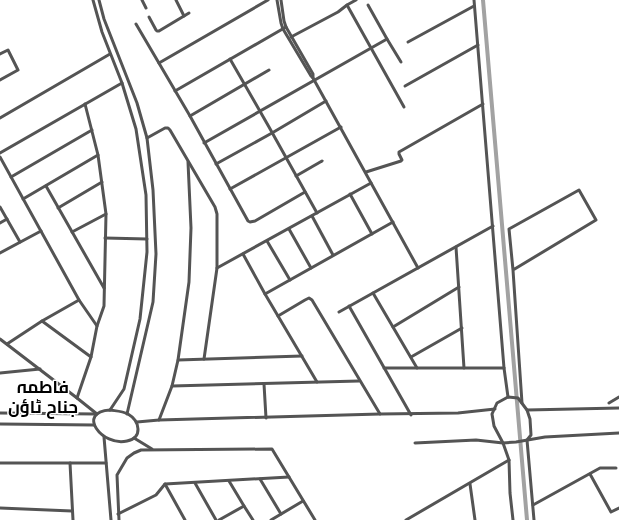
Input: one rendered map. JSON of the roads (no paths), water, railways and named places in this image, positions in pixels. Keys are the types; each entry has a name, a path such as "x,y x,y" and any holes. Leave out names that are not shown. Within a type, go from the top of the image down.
{"street":[{"path":"93,0 102,32 122,83 136,129 146,195 147,252 140,319 124,389 110,410"},
{"path":"99,0 104,19 137,103 147,138 153,190 155,246 153,295 127,414"},
{"path":"142,0 146,8"},
{"path":"176,0 184,16"},
{"path":"158,63 268,0"},
{"path":"277,0 280,22 291,37 313,74 314,79 418,268"},
{"path":"281,0 285,28 310,76 314,79"},
{"path":"291,37 338,12 346,5 356,0"},
{"path":"474,0 504,368 508,397"},
{"path":"346,5 404,107"},
{"path":"368,5 401,62"},
{"path":"408,42 474,6"},
{"path":"148,17 159,31 189,13"},
{"path":"136,24 250,222 255,221 306,192"},
{"path":"175,91 285,28"},
{"path":"204,143 314,79 387,39"},
{"path":"405,86 478,45"},
{"path":"0,54 8,50 18,70 0,80"},
{"path":"0,118 110,54"},
{"path":"230,59 317,213"},
{"path":"190,116 269,70"},
{"path":"0,153 122,83"},
{"path":"216,164 326,101"},
{"path":"77,398 91,357 104,306 106,214 98,155 86,104"},
{"path":"366,172 401,161 399,152 483,104"},
{"path":"230,189 340,127"},
{"path":"147,138 165,128 168,128 215,206 217,214 217,268 204,360"},
{"path":"12,177 92,130"},
{"path":"23,199 98,155"},
{"path":"0,157 79,300 98,326"},
{"path":"159,420 172,386 178,360 189,282 191,228 188,161"},
{"path":"296,176 322,161"},
{"path":"58,208 102,182"},
{"path":"217,268 372,182"},
{"path":"46,186 104,289"},
{"path":"513,270 596,220 579,190 509,229 522,403"},
{"path":"350,194 372,234"},
{"path":"0,207 20,242"},
{"path":"72,232 106,214"},
{"path":"312,216 333,255"},
{"path":"0,223 7,219"},
{"path":"265,294 393,222"},
{"path":"339,312 493,226"},
{"path":"289,229 311,268"},
{"path":"0,253 41,231"},
{"path":"105,238 147,239"},
{"path":"267,241 290,280"},
{"path":"456,247 464,368"},
{"path":"243,254 317,382"},
{"path":"393,327 459,288"},
{"path":"373,293 417,368"},
{"path":"278,316 304,300 309,298 312,300 380,414"},
{"path":"7,344 42,320 79,300"},
{"path":"349,306 411,414"},
{"path":"42,320 91,357"},
{"path":"411,357 462,328"},
{"path":"0,339 96,414"},
{"path":"178,360 302,356"},
{"path":"384,368 504,368"},
{"path":"0,373 40,369"},
{"path":"172,386 360,381"},
{"path":"264,384 266,418"},
{"path":"513,520 509,460 503,442 494,426 492,414 497,403 508,397 518,398 527,410 530,419 531,435 527,440 534,520"},
{"path":"609,403 619,398"},
{"path":"527,410 619,408"},
{"path":"0,413 96,414 110,410 127,414 137,422 159,420 458,413 494,409"},
{"path":"96,414 94,418 94,425 97,431 104,437 121,442 129,441 136,436 138,430 137,422"},
{"path":"0,424 94,425"},
{"path":"415,443 476,440 516,442 545,437 619,433"},
{"path":"104,437 111,520"},
{"path":"134,438 153,450"},
{"path":"119,520 117,475 127,458 134,453 141,450 272,449 315,520"},
{"path":"406,520 509,460"},
{"path":"0,463 106,463"},
{"path":"70,463 73,520"},
{"path":"533,505 600,468 616,468"},
{"path":"590,474 611,512 619,508"},
{"path":"118,514 156,495 165,484 289,477"},
{"path":"260,479 281,514"},
{"path":"229,480 253,520"},
{"path":"195,483 217,520 244,506"},
{"path":"165,484 186,520"},
{"path":"470,484 475,520"},
{"path":"271,520 303,501"},
{"path":"0,508 72,511"}],"waterway":[{"path":"483,0 527,520"}],"district":[{"name":"فاطمہ جناح ٹاؤن","path":"43,397"}]}
